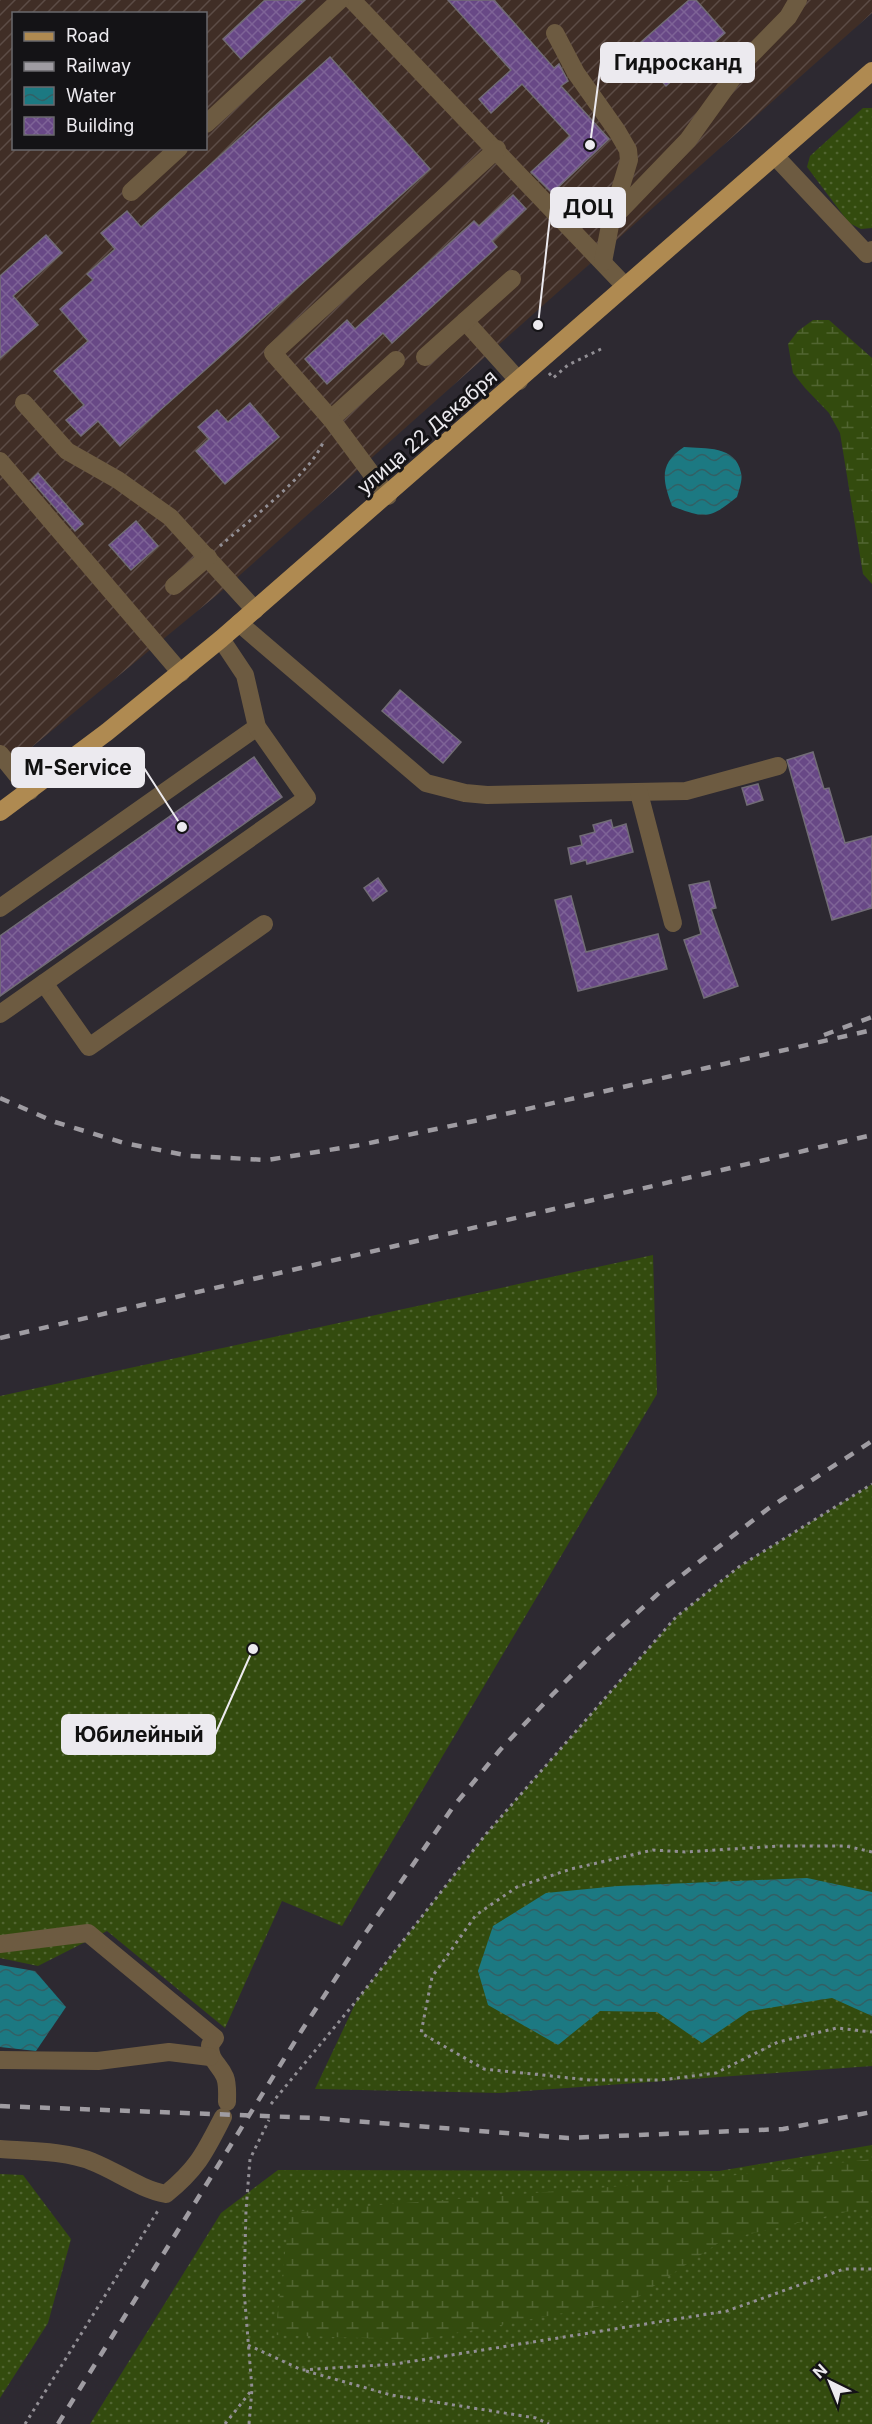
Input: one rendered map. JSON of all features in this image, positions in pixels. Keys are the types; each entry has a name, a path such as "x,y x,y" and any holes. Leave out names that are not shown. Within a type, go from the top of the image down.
{"main road":[{"name":"улица 22 Декабря","path":"0,812 181,673 388,496 775,156 871,76"}],"street":[{"path":"207,123 340,0"},
{"path":"352,0 497,149 625,286"},
{"path":"611,220 688,140 744,62 788,17 798,0"},
{"path":"555,33 576,74 628,150 629,160 611,220 603,262"},
{"path":"388,496 331,419 273,353 497,149"},
{"path":"131,192 177,150"},
{"path":"775,156 867,254 872,250"},
{"path":"425,357 512,279"},
{"path":"465,321 519,381"},
{"path":"331,419 396,360"},
{"path":"24,403 67,451 118,480 170,517 255,610"},
{"path":"0,460 181,673"},
{"path":"174,586 208,557"},
{"path":"239,623 426,783 465,793 487,795 686,791 778,766"},
{"path":"0,1014 307,798 257,727 245,675 221,639"},
{"path":"0,908 257,727"},
{"path":"0,754 30,791"},
{"path":"639,793 673,923"},
{"path":"44,983 89,1047 264,924"},
{"path":"0,1944 88,1933 215,2038 210,2045 210,2057 224,2074 228,2085 225,2109 202,2159 185,2179 166,2194 148,2190 91,2161 51,2153 0,2149"},
{"path":"0,2060 98,2061 169,2052 210,2057"}],"path":[{"path":"208,557 311,461 321,446 331,419"},
{"path":"271,2104 357,2000 486,1834 676,1617 740,1566 872,1484"},
{"path":"872,1852 846,1846 779,1846 686,1852 653,1850 571,1869 517,1887 476,1915 432,1977 421,2033 484,2069 590,2080 661,2080 716,2073 777,2042 837,2028 872,2032"},
{"path":"249,2424 252,2390 244,2290 246,2210 250,2159 268,2120"},
{"path":"25,2424 166,2194"},
{"path":"302,2370 395,2364 727,2311 844,2269 872,2270"},
{"path":"248,2345 302,2370 391,2395 536,2418 549,2424"},
{"path":"225,2424 252,2390"}],"shaded area":[{"path":"0,0 872,0 872,13 223,590 27,751 0,769"}],"green space":[{"path":"863,108 872,108 872,228 861,229 849,223 807,167 810,156"},
{"path":"813,320 829,320 872,358 872,584 863,574 840,433 829,413 793,373 788,344 798,331"},
{"path":"653,1255 657,1394 342,1926 282,1901 225,2028 107,1931 38,1966 0,1958 0,1396"},
{"path":"872,1484 872,2066 499,2093 315,2089 357,2000 486,1834 676,1617 740,1566"},
{"path":"872,2145 872,2424 90,2424 221,2213 278,2170 719,2171"},
{"path":"872,2159 872,2206 723,2240 633,2300 421,2340 275,2335 290,2212 686,2181"},
{"path":"0,2174 23,2175 71,2239 48,2323 0,2398"}],"water":[{"path":"684,447 718,450 733,457 741,475 737,497 720,510 707,515 672,506 666,489 666,467 676,453"},
{"path":"807,1878 872,1892 872,2016 832,1998 749,2011 702,2043 657,2012 600,2011 558,2045 488,2005 478,1971 493,1926 546,1893 618,1886"},
{"path":"0,1965 35,1971 66,2007 36,2051 0,2047"}],"building":[{"path":"265,0 305,0 241,59 223,39"},
{"path":"448,0 494,0 554,68 559,64 568,81 561,86 609,139 552,193 531,172 570,136 522,84 491,113 479,99 511,70"},
{"path":"689,0 696,0 725,33 666,86 633,49"},
{"path":"330,57 430,169 120,446 98,421 81,436 66,420 84,405 54,371 88,341 60,309 93,280 87,274 115,249 101,233 127,211 141,227"},
{"path":"513,195 526,209 492,241 497,247 392,343 383,333 327,384 305,359 347,320 355,329 474,221 479,226"},
{"path":"46,235 62,253 13,296 38,325 0,358 0,276"},
{"path":"250,403 279,437 225,484 196,451 209,439 198,427 217,410 228,422"},
{"path":"38,473 83,524 75,531 31,480"},
{"path":"136,521 158,546 131,570 109,545"},
{"path":"400,690 461,742 443,763 382,711"},
{"path":"813,752 824,789 829,788 845,843 872,836 872,908 832,920 787,760"},
{"path":"254,757 282,797 0,996 0,936"},
{"path":"758,784 763,800 747,805 742,788"},
{"path":"611,820 613,828 626,824 633,852 587,864 586,860 571,864 568,848 582,845 580,836 595,832 593,825"},
{"path":"378,878 387,891 373,901 364,888"},
{"path":"709,881 716,908 711,909 738,986 704,998 684,940 701,934 689,885"},
{"path":"571,896 586,952 658,934 667,969 578,991 555,900"}],"railway":[{"path":"824,1035 872,1017"},
{"path":"0,1098 55,1122 124,1143 190,1156 267,1160 360,1145 479,1120 872,1030"},
{"path":"0,1338 872,1135"},
{"path":"58,2424 302,2030 360,1941 453,1807 500,1750 606,1641 660,1592 769,1508 872,1441"},
{"path":"0,2106 316,2118 568,2138 783,2129 872,2112"}],"place":[{"name":"Гидросканд","path":"590,145"},
{"name":"ДОЦ","path":"538,325"},
{"name":"M-Service","path":"182,827"},
{"name":"Юбилейный","path":"253,1649"}]}
